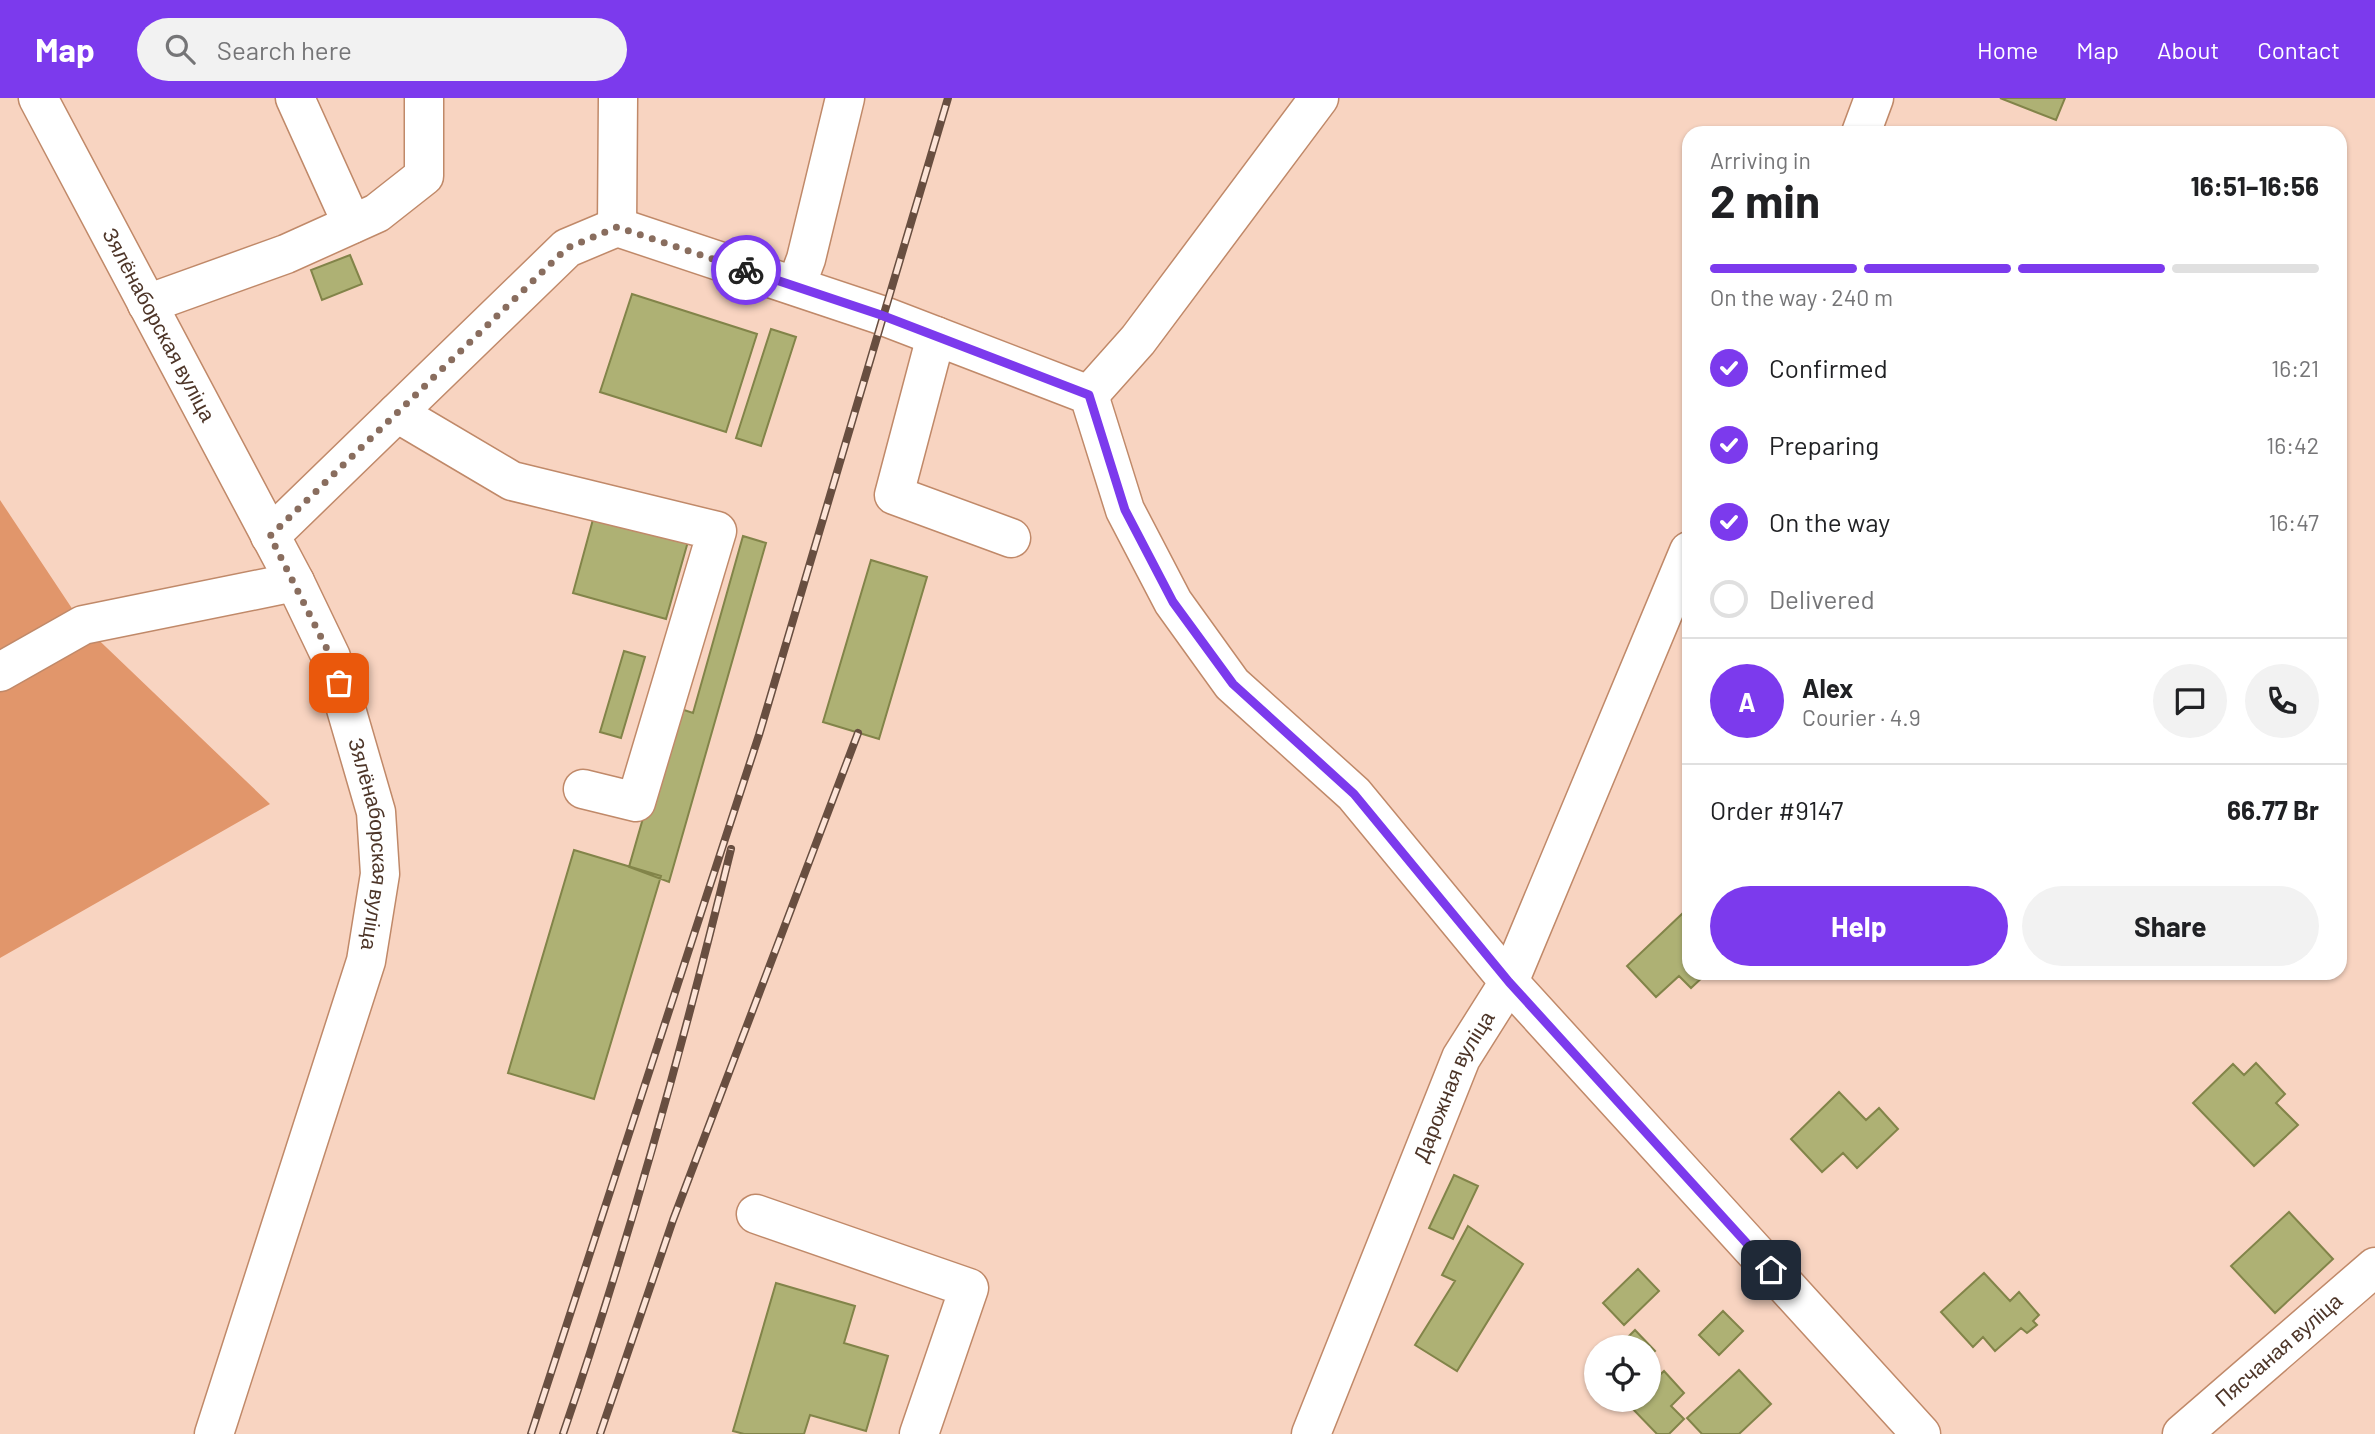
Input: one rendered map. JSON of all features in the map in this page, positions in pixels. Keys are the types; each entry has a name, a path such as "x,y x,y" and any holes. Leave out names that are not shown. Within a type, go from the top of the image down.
{"street":[{"name":"Зялёнаборская вуліца","path":"38,98 295,582 331,657 376,812 380,874 366,961 214,1434"},
{"path":"295,98 352,225"},
{"path":"147,304 286,254 377,213 424,176 424,98"},
{"path":"617,227 618,98"},
{"path":"796,286 806,259 845,98"},
{"path":"1089,395 1138,340 1319,98"},
{"path":"1864,126 1874,98"},
{"path":"270,536 567,248 617,227 796,286 1089,395"},
{"path":"936,336 894,495 1011,538"},
{"path":"1089,395 1125,510 1173,602 1233,684 1354,794 1509,982 1921,1434"},
{"path":"397,413 512,481 717,531 636,802 583,789"},
{"name":"Дарожная вуліца","path":"1311,1434 1461,1058 1509,982 1682,568"},
{"path":"0,672 83,625 295,582"},
{"path":"756,1214 969,1288 919,1434"},
{"name":"Пясчаная вуліца","path":"2182,1434 2375,1267"}],"shaded area":[{"path":"0,500 83,625 270,804 0,958"}],"building":[{"path":"2000,98 2065,98 2056,120"},
{"path":"350,255 362,284 322,300 311,270"},
{"path":"632,294 757,334 726,432 600,392"},
{"path":"771,329 796,337 761,446 736,438"},
{"path":"595,512 689,538 666,619 573,593"},
{"path":"743,536 766,543 669,882 629,867 675,707 693,713"},
{"path":"871,560 927,577 879,739 823,722"},
{"path":"624,651 645,657 621,738 600,732"},
{"path":"574,850 661,876 594,1099 508,1073"},
{"path":"1682,914 1682,979 1679,976 1656,997 1627,966"},
{"path":"1683,980 1700,980 1691,988"},
{"path":"2256,1063 2285,1094 2276,1103 2298,1125 2254,1166 2193,1103 2233,1064 2244,1075"},
{"path":"1839,1092 1866,1120 1879,1108 1898,1129 1857,1168 1843,1153 1822,1172 1791,1139"},
{"path":"1454,1175 1478,1186 1453,1239 1429,1228"},
{"path":"2289,1212 2333,1259 2275,1313 2231,1266"},
{"path":"1468,1226 1523,1264 1457,1371 1415,1345 1455,1281 1442,1275"},
{"path":"1638,1269 1659,1291 1624,1325 1603,1303"},
{"path":"1984,1273 2010,1301 2019,1292 2039,1315 2033,1321 2037,1325 2027,1333 2021,1328 1995,1351 1983,1337 1973,1347 1941,1312"},
{"path":"776,1283 855,1306 844,1343 888,1356 866,1431 810,1415 804,1434 744,1434 733,1431"},
{"path":"1723,1311 1743,1331 1719,1355 1699,1335"},
{"path":"1739,1370 1771,1404 1739,1434 1702,1434 1687,1418"},
{"path":"1664,1371 1684,1393 1671,1406 1684,1419 1669,1434 1657,1434 1636,1412 1661,1412 1661,1374"}],"railway":[{"path":"531,1434 759,735 948,98"},
{"path":"600,1434 673,1220 858,733"},
{"path":"563,1434 654,1143 731,849"}],"way so far":[{"path":"339,683 331,657 270,536 567,248 617,227 746,270"}],"route":[{"path":"746,270 881,315 1089,395 1125,510 1173,602 1233,684 1354,794 1509,982 1771,1270"}]}
